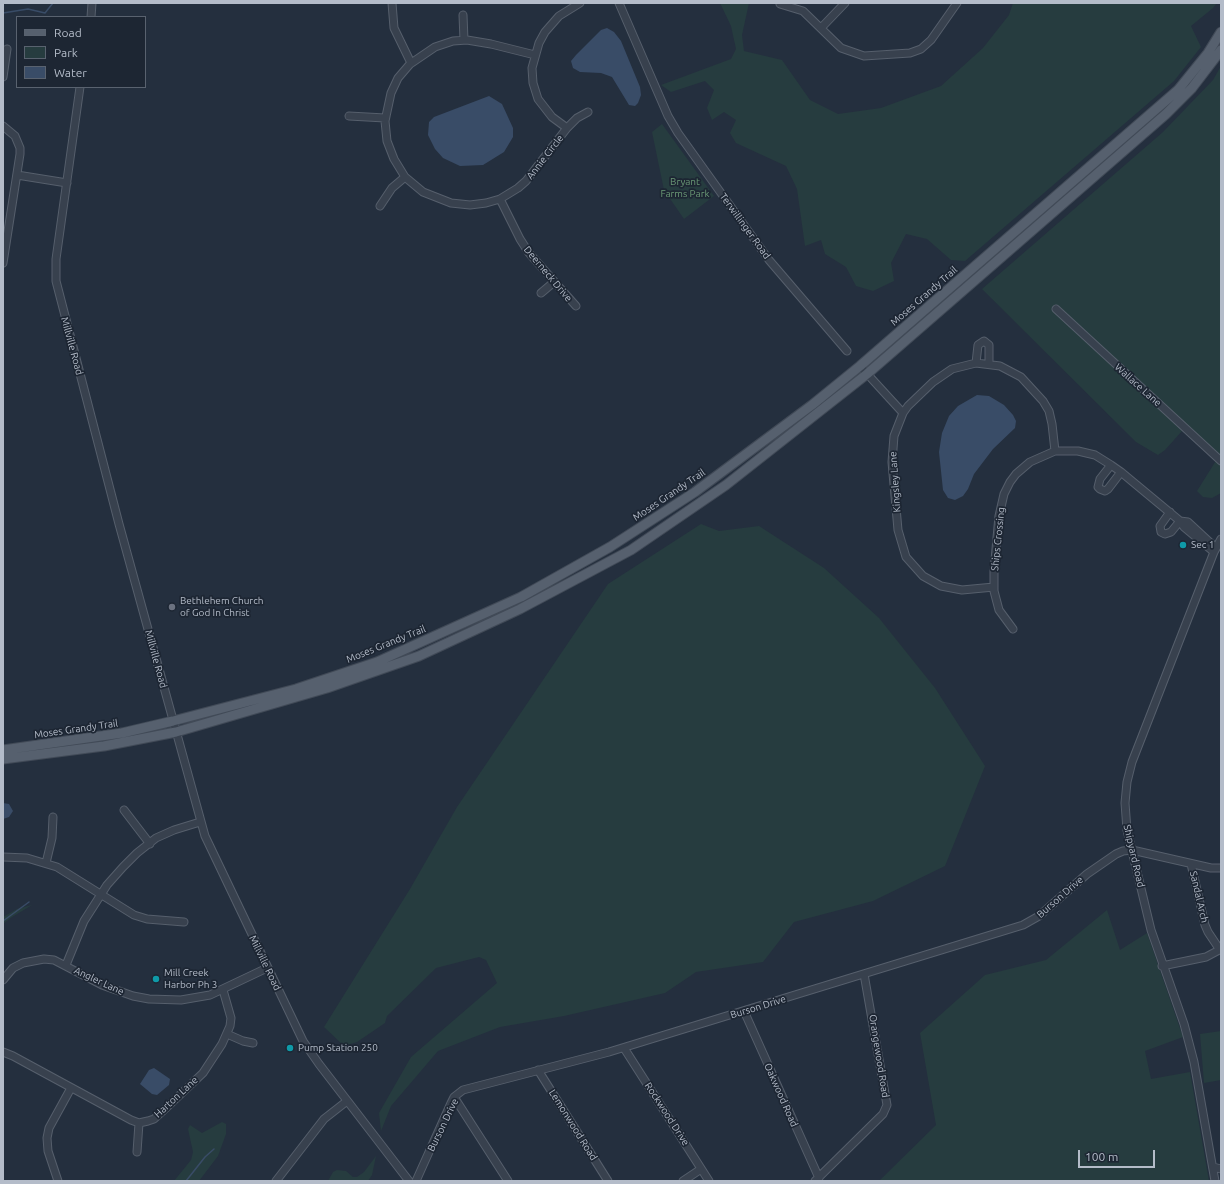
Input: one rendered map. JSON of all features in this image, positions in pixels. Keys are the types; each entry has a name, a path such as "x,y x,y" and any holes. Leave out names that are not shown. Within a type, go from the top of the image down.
{"main road":[{"name":"Moses Grandy Trail","path":"3,750 122,733 173,721 296,688 377,662 521,597 610,548 695,492 812,405 860,366 1178,90 1208,53 1221,32"},
{"name":"Moses Grandy Trail","path":"3,759 104,746 176,732 327,688 419,656 520,609 631,550 726,484 867,374 1166,114 1192,88 1221,50"}],"street":[{"path":"90,16 92,3"},
{"path":"392,3 394,28 411,63"},
{"path":"567,128 552,116 538,99 532,76 535,55 539,43 549,27 563,13 580,3"},
{"name":"Terwillinger Road","path":"619,3 668,116 678,133 769,260 847,351"},
{"path":"821,28 845,3"},
{"path":"780,4 803,10 841,48 857,56 910,53 928,44 957,3"},
{"path":"463,15 464,40"},
{"name":"Annie Circle","path":"535,55 491,44 464,40 453,41 435,47 411,63 398,78 391,93 385,118 387,141 394,159 405,177 423,192 451,203 470,205 486,203 500,198 518,188 529,178 567,128 577,118 588,112"},
{"path":"3,77 7,49"},
{"name":"Millville Road","path":"80,88 56,259 56,281 200,822 209,848 303,1041 346,1100 409,1181"},
{"path":"349,116 385,118"},
{"path":"3,126 15,136 18,142 20,154 3,263"},
{"path":"17,175 67,183"},
{"path":"380,206 392,188 405,177"},
{"name":"Deerneck Drive","path":"500,198 520,239 554,282 576,306"},
{"path":"541,293 554,282"},
{"name":"Wallace Lane","path":"1056,308 1221,460"},
{"path":"976,363 978,346 984,342 989,345 989,363"},
{"name":"Kingsley Lane","path":"994,587 962,590 941,586 923,576 906,557 898,530 892,462 893,443 903,413 908,406 946,372 964,365 989,363 1000,366 1016,374 1035,390 1049,411 1056,451"},
{"path":"860,366 903,413"},
{"name":"Ships Crossing","path":"1013,629 1000,610 994,587 999,516 1004,494 1016,474 1030,462 1056,451 1078,450 1095,455 1121,472 1180,520 1188,522 1215,550"},
{"path":"1111,465 1100,479 1098,486 1100,489 1105,491 1108,489 1121,472"},
{"path":"1170,512 1160,526 1160,530 1163,534 1169,534 1180,520"},
{"name":"Shipyard Road","path":"1215,1181 1192,1054 1184,1024 1162,966 1151,930 1127,830 1125,792 1129,771 1215,550 1221,539"},
{"path":"124,810 150,844"},
{"path":"46,863 52,838 53,817"},
{"path":"66,965 84,921 101,895 123,867 150,844 174,830 200,822"},
{"path":"1132,850 1191,864 1221,868"},
{"name":"Burson Drive","path":"416,1181 454,1097 463,1090 624,1048 1028,923 1105,861 1116,854 1132,850"},
{"path":"3,858 27,858 46,863 69,872 122,909 147,919 184,922"},
{"name":"Sandal Arch","path":"1191,864 1205,925 1220,950"},
{"path":"1162,966 1206,957 1220,950"},
{"name":"Angler Lane","path":"3,980 13,968 33,960 54,960 117,991 149,999 181,1000 198,998 223,990 267,968"},
{"name":"Orangewood Road","path":"817,1179 882,1114 886,1105 864,974"},
{"name":"Harton Lane","path":"139,1123 154,1119 203,1073 211,1063 230,1026 231,1011 223,990"},
{"name":"Oakwood Road","path":"744,1011 817,1179"},
{"path":"227,1034 243,1042 253,1043"},
{"name":"Rockwood Drive","path":"624,1048 709,1181"},
{"path":"3,1052 139,1123 137,1152"},
{"name":"Lemonwood Road","path":"538,1070 608,1181"},
{"path":"58,1181 48,1151 47,1138 49,1128 71,1088"},
{"path":"454,1097 508,1181"},
{"path":"276,1181 324,1119 346,1100"},
{"path":"1213,1167 1221,1169"},
{"path":"683,1181 701,1169"}],"green space":[{"path":"720,3 749,3 742,35 744,51 782,60 810,100 838,114 881,108 941,86 983,48 1009,15 1013,3 1217,3 1191,26 1201,47 1174,81 965,261 951,260 927,239 906,234 891,263 894,281 873,291 856,286 846,267 825,254 821,240 805,246 797,189 786,166 736,143 730,133 736,120 724,112 712,120 707,108 714,90 705,81 671,92 661,85 731,59 736,49 731,26"},
{"path":"1221,66 1221,493 1212,498 1203,497 1197,491 1217,459 1182,431 1165,450 1158,455 1136,442 982,289 1163,132 1213,80"},
{"name":"Bryant Farms Park","path":"662,124 714,196 684,219 664,190 652,132"},
{"path":"701,524 719,531 759,526 824,568 879,618 935,688 985,766 945,866 873,901 794,922 763,962 696,972 665,993 564,1016 500,1027 438,1051 391,1106 381,1131 379,1113 411,1057 497,983 486,960 479,957 436,968 387,1016 385,1023 357,1042 344,1046 324,1027 410,889 457,807 608,584"},
{"path":"32,905 3,924 3,917 17,909"},
{"path":"1107,910 1120,950 1147,933 1183,1037 1145,1051 1151,1079 1190,1072 1209,1181 879,1181 936,1125 920,1033 985,975 1046,960"},
{"path":"1221,1031 1221,1080 1204,1083 1200,1034"},
{"path":"222,1122 226,1124 226,1134 218,1156 199,1181 174,1181 191,1160 193,1152 188,1129 190,1125 202,1133"},
{"path":"376,1156 372,1175 368,1181 328,1181 333,1172 337,1170 346,1171 353,1177 357,1177 364,1172"}],"water":[{"path":"607,28 614,32 621,41 640,87 641,95 635,106 629,105 612,77 601,73 580,72 573,68 571,61 576,55 601,30"},
{"path":"489,96 502,104 513,128 513,137 504,152 483,165 460,166 443,158 435,149 428,135 429,122 434,117"},
{"path":"977,395 989,396 1004,405 1016,421 1015,428 993,449 974,474 968,489 963,496 955,500 948,498 943,490 939,452 942,433 949,416 958,406"},
{"path":"3,803 9,804 13,811 9,817 3,819"},
{"path":"154,1068 170,1079 169,1085 157,1095 152,1094 140,1084 149,1070"}],"waterway":[{"path":"3,13 28,9 45,13 53,3"},
{"path":"3,921 29,902"},
{"path":"186,1181 205,1157 214,1149"}],"place":[{"name":"Sec 1","path":"1183,545"},
{"name":"Bethlehem Church of God In Christ","path":"172,607"},
{"name":"Mill Creek Harbor Ph 3","path":"156,979"},
{"name":"Pump Station 250","path":"290,1048"}]}
